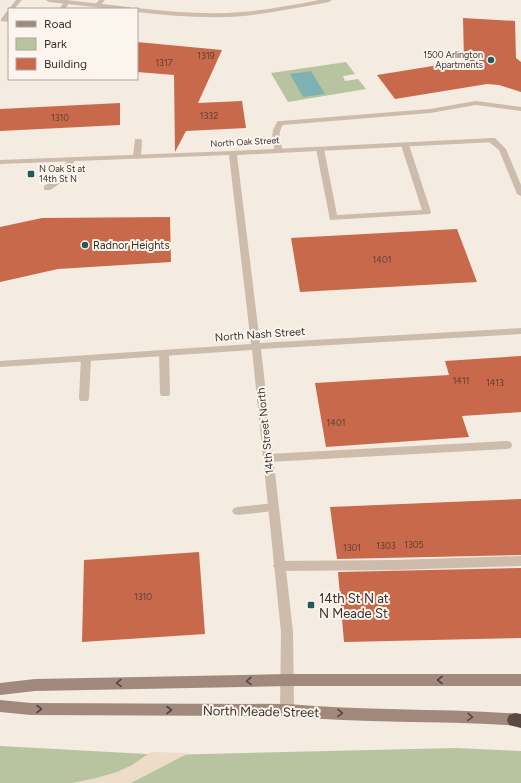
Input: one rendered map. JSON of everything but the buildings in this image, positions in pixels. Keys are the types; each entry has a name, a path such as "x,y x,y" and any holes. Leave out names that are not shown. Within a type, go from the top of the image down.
{"street":[{"path":"12,8 19,0"},
{"path":"49,0 100,3 124,8"},
{"path":"138,10 195,15 232,15 329,0"},
{"path":"63,8 67,2"},
{"path":"8,13 3,20 8,20"},
{"path":"279,151 275,132 276,127 281,123 430,111 476,102 521,109"},
{"name":"North Oak Street","path":"0,162 137,158 492,140 502,149 521,194"},
{"path":"137,158 138,141"},
{"path":"320,149 333,218 427,212 405,145"},
{"name":"14th Street North","path":"233,153 256,346 288,647 287,710"},
{"path":"47,188 66,174 70,160"},
{"name":"North Nash Street","path":"0,364 256,346 521,330"},
{"path":"164,353 165,393"},
{"path":"84,398 86,358"},
{"path":"268,458 507,445"},
{"path":"238,511 273,507"},
{"path":"279,566 394,565 521,561"},
{"path":"0,689 35,685 288,680 521,680"},
{"name":"North Meade Street","path":"0,706 31,709 287,710 318,713 475,717 519,721"}],"green space":[{"path":"346,62 355,74 343,76 345,81 358,79 366,89 288,102 271,73"},
{"path":"0,746 165,755 456,748 521,751 521,783 0,783"}],"shaded area":[{"path":"151,752 189,753 131,783 72,783 117,772 132,765"}],"water":[{"path":"311,71 325,94 303,97 290,74"}],"place":[{"name":"1500 Arlington Apartments","path":"491,60"},
{"name":"N Oak St at 14th St N","path":"31,174"},
{"name":"Radnor Heights","path":"85,245"},
{"name":"14th St N at N Meade St","path":"311,605"}]}
